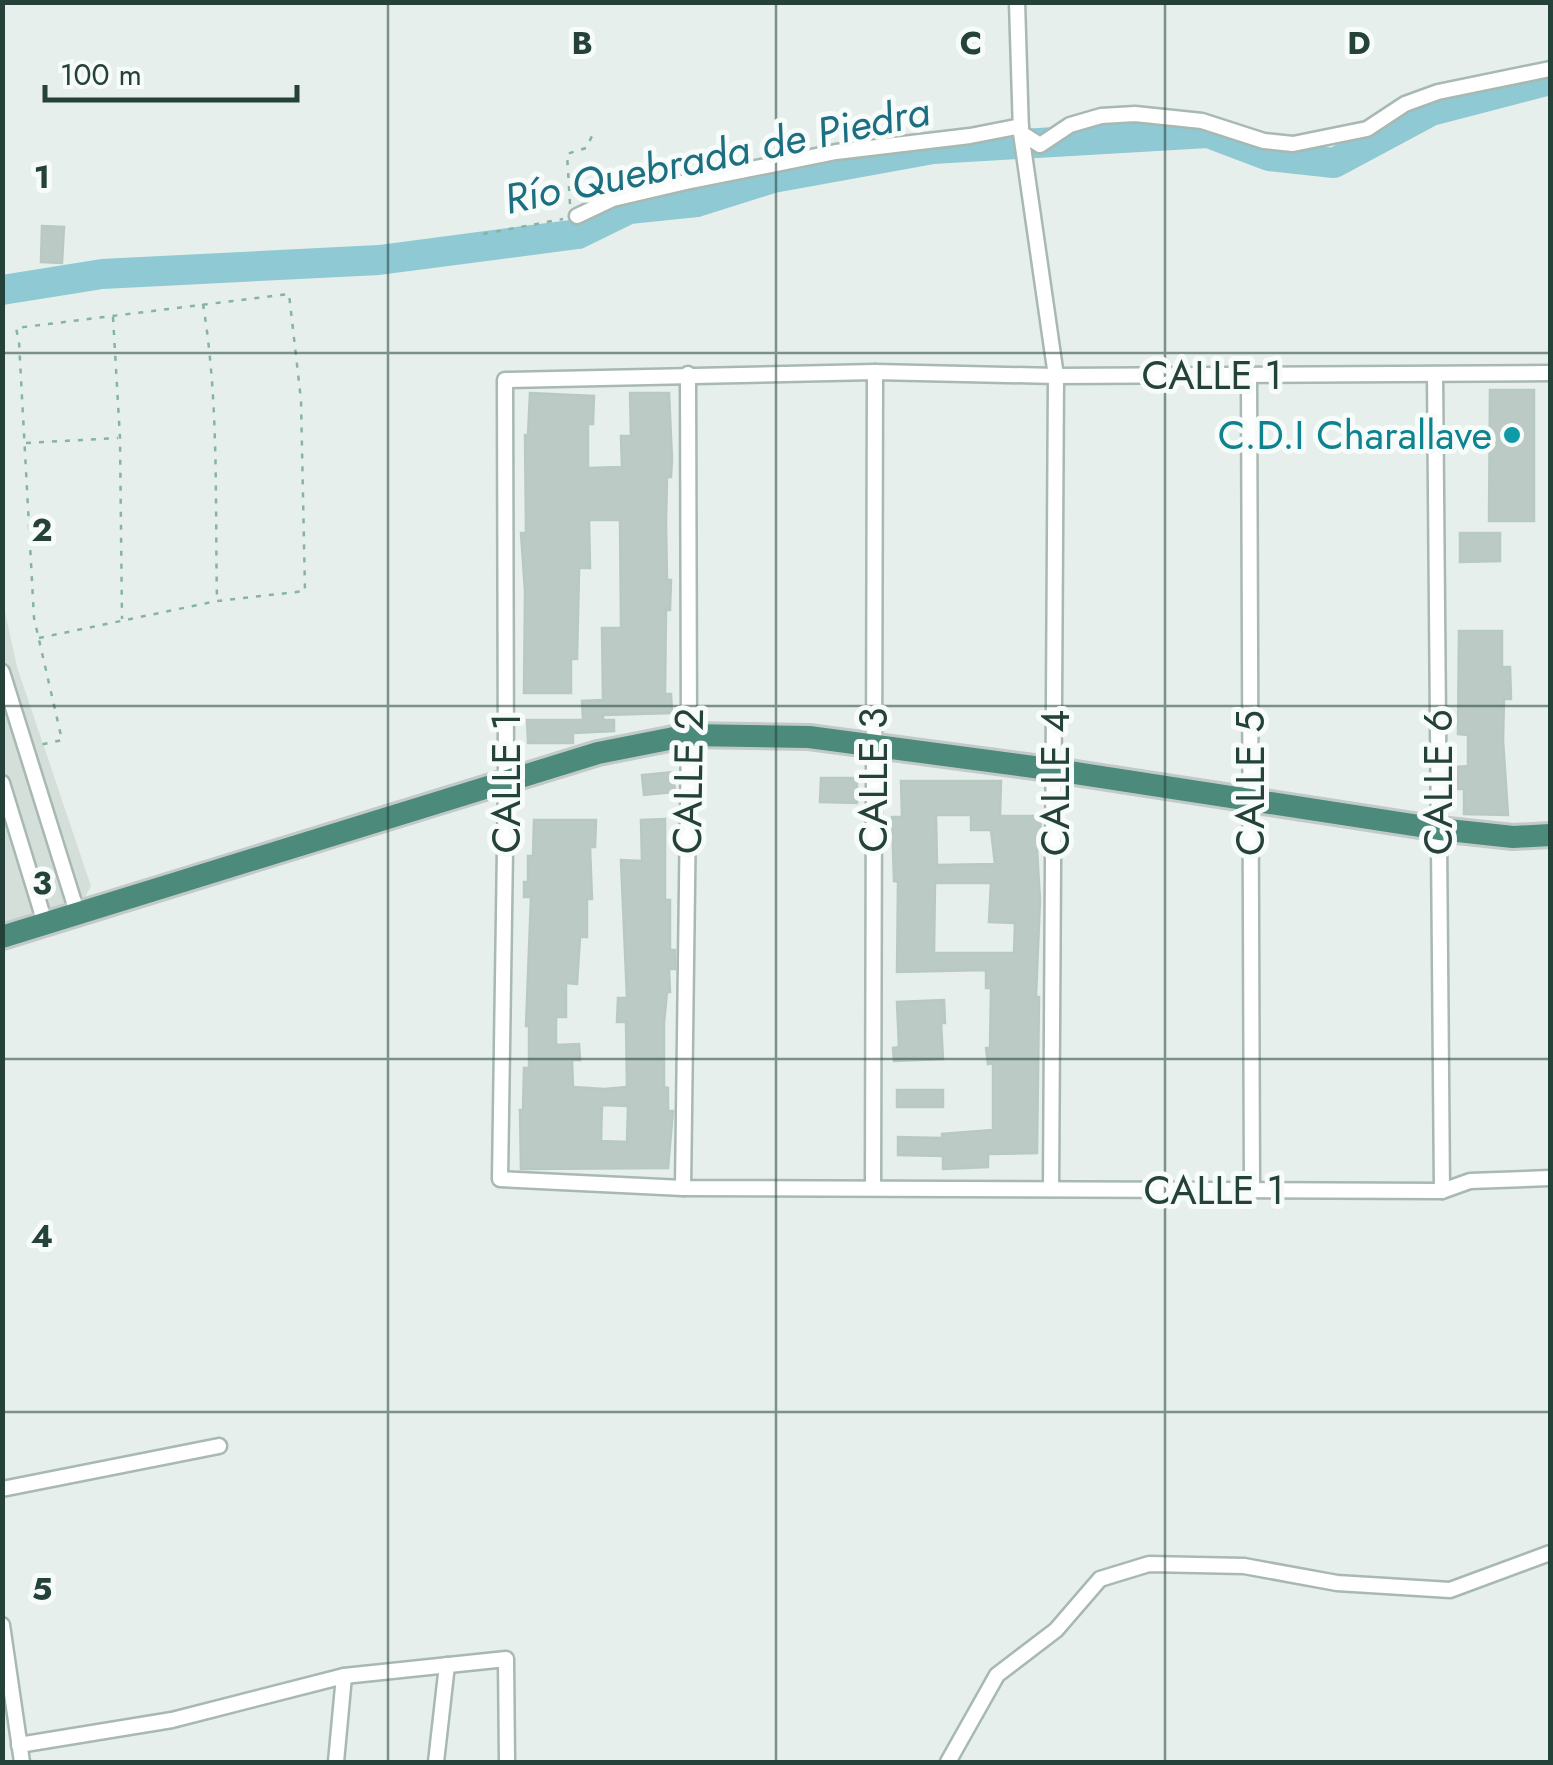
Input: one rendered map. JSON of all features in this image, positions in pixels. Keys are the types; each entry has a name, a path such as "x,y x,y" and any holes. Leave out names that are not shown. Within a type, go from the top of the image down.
{"highway":[{"path":"2,937 254,862 362,824 598,752 689,735 809,737 1056,770 1438,829 1513,837 1550,836"}],"street":[{"name":"CALLE 4","path":"1017,2 1021,129 1056,376 1051,1189"},
{"path":"576,216 612,200 836,152 1021,129 1040,144 1070,126 1101,116 1135,114 1202,121 1264,141 1293,144 1367,129 1405,104 1438,92 1550,70"},
{"name":"CALLE 1","path":"1550,373 1056,376 876,372 505,380 506,782 500,1179 683,1188 1442,1191 1470,1181 1550,1178"},
{"name":"CALLE 3","path":"873,1188 876,372"},
{"name":"CALLE 2","path":"683,1188 689,735 688,374"},
{"name":"CALLE 6","path":"1435,374 1442,1191"},
{"name":"CALLE 5","path":"1249,375 1252,1190"},
{"path":"2,672 78,912"},
{"path":"2,782 46,923"},
{"path":"2,1489 219,1446"},
{"path":"948,1762 997,1675 1056,1630 1100,1579 1149,1564 1244,1566 1337,1583 1450,1590 1550,1553"},
{"path":"2,1625 22,1762"},
{"path":"18,1744 172,1720 344,1676 506,1659 508,1762"},
{"path":"436,1762 447,1666"},
{"path":"336,1762 344,1676"}],"path":[{"path":"483,234 576,216 570,202 567,154 586,148 592,136"},
{"path":"26,747 62,740 34,618 20,342 16,328 288,294 301,400 305,591 217,602 39,638"},
{"path":"203,304 214,440 217,602"},
{"path":"113,316 120,438 122,620"},
{"path":"24,444 120,438"}],"shaded area":[{"path":"2,598 17,667 91,886 77,912 6,933 2,917"}],"building":[{"path":"42,226 64,227 62,263 41,262"},
{"name":"C.D.I Charallave","path":"1490,390 1534,390 1534,521 1489,521"},
{"path":"530,393 594,396 593,424 588,424 588,468 622,467 621,436 631,436 630,393 669,393 672,459 671,477 667,477 666,521 667,580 671,580 670,610 666,610 665,694 671,694 672,713 603,715 603,720 614,720 614,731 573,733 573,743 528,743 527,720 583,720 582,701 603,700 602,628 621,628 620,520 589,520 590,568 579,568 577,659 571,659 571,693 524,693 521,533 526,533 525,435"},
{"path":"1460,533 1500,533 1500,561 1460,562"},
{"path":"1459,631 1502,631 1502,667 1510,667 1511,699 1504,699 1503,740 1508,815 1464,814 1464,789 1458,789 1457,767 1468,766 1468,735 1458,734"},
{"path":"673,772 675,792 644,795 642,775"},
{"path":"821,778 857,778 857,803 820,802"},
{"path":"901,781 1001,781 1000,816 1040,816 1037,1153 988,1154 988,1167 943,1169 943,1156 898,1155 898,1137 942,1138 942,1134 993,1130 993,1063 988,1064 986,1048 990,1048 991,988 986,988 986,970 897,972 898,882 894,881 892,817 902,817","holes":["936,815 971,815 971,830 991,830 995,864 937,865","935,883 991,883 989,922 1015,923 1014,953 934,953"]},
{"path":"665,819 665,900 670,900 670,950 675,950 675,969 669,969 670,992 664,1023 664,1087 668,1088 668,1111 673,1111 668,1168 521,1169 520,1110 524,1068 529,1068 526,1026 531,897 524,897 524,882 528,882 528,856 533,856 534,820 596,820 595,847 590,847 592,899 587,899 587,937 580,937 577,984 566,983 566,1017 556,1017 556,1045 579,1044 580,1060 572,1060 573,1087 604,1089 627,1087 626,1022 617,1022 618,998 627,998 621,860 642,861 641,820","holes":["602,1105 628,1106 627,1142 601,1141"]},
{"path":"944,1000 943,1059 894,1061 893,1048 899,1047 897,1002"},
{"path":"897,1090 943,1090 943,1107 897,1107"}],"waterway":[{"name":"Río Quebrada de Piedra","path":"2,290 102,274 379,260 578,234 629,209 697,202 773,178 933,149 1208,133 1269,156 1334,163 1431,111 1550,80"}],"place":[{"name":"C.D.I Charallave","path":"1512,435"}]}
